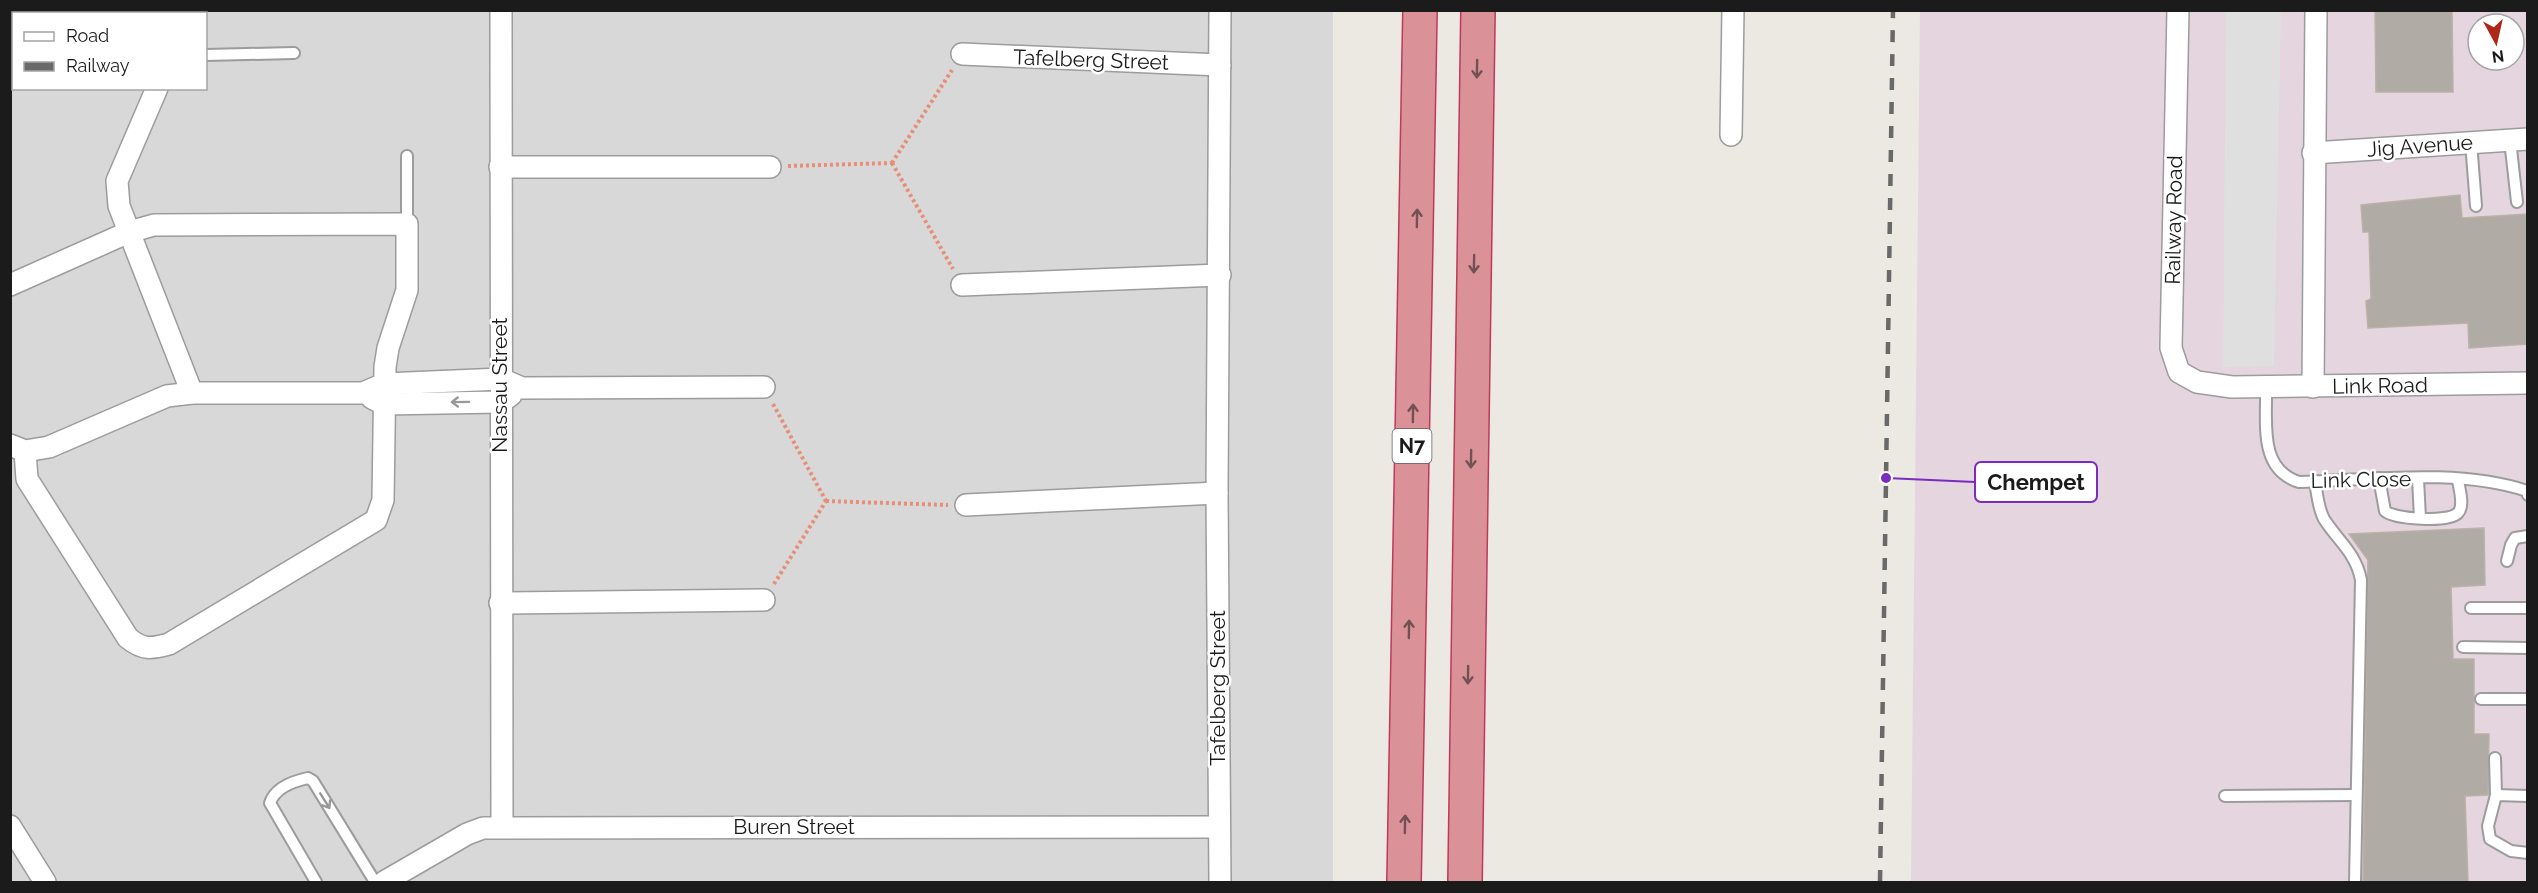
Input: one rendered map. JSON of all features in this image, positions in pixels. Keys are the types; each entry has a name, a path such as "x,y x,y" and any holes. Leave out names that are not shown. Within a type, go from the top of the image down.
{"highway":[{"name":"N7","path":"1404,882 1420,10"},
{"path":"1464,882 1478,10"}],"street":[{"name":"Nassau Street","path":"501,10 502,827"},
{"name":"Tafelberg Street","path":"1220,10 1217,493 1220,882"},
{"path":"1731,135 1733,10"},
{"name":"Railway Road","path":"2178,10 2171,348 2179,372 2197,382 2232,387"},
{"path":"2313,387 2313,153 2316,10"},
{"name":"Tafelberg Street","path":"962,54 1220,65"},
{"path":"156,90 117,181 119,206 192,393"},
{"name":"Jig Avenue","path":"2313,153 2519,139"},
{"path":"500,167 770,167"},
{"path":"10,285 129,232 154,225 407,224 407,290 388,348 383,394 383,500 376,520 170,644 151,649 139,647 128,638 39,499 27,478 18,448 50,447 158,399 192,393 363,393 383,394 501,402 522,388"},
{"path":"962,285 1220,275"},
{"path":"383,394 501,379 522,388"},
{"name":"Link Road","path":"2232,387 2528,383"},
{"name":"Nassau Street","path":"522,388 764,387"},
{"path":"966,505 1217,493"},
{"path":"500,603 764,600"},
{"path":"10,825 45,882"},
{"name":"Buren Street","path":"384,882 474,831 502,827 1219,827"}],"lane":[{"path":"207,55 294,53"},
{"path":"2517,202 2519,139"},
{"path":"2471,142 2476,206"},
{"path":"407,156 407,224"},
{"name":"Link Close","path":"2266,388 2269,456 2288,478 2299,482 2379,478 2489,481 2527,493"},
{"path":"2379,478 2385,511 2396,518 2448,518 2458,513 2462,505 2458,480"},
{"path":"2418,479 2420,518"},
{"path":"2315,481 2323,516 2348,547 2358,567 2361,580 2355,882"},
{"path":"2506,561 2516,538 2528,536"},
{"path":"2471,608 2528,608"},
{"path":"2463,647 2528,648"},
{"path":"2481,699 2528,699"},
{"path":"2495,758 2496,795 2488,825 2490,839 2511,851 2528,853"},
{"path":"316,882 270,803 274,795 286,786 308,778 313,781 375,882"},
{"path":"2225,796 2356,795"},
{"path":"2496,795 2528,796"}],"path":[{"path":"892,163 962,54"},
{"path":"770,167 892,163"},
{"path":"892,163 962,285"},
{"path":"764,387 826,501"},
{"path":"826,501 966,505"},
{"path":"764,600 826,501"}],"shaded area":[{"path":"10,11 1333,11 1333,882 11,882"},
{"path":"1920,11 2527,11 2527,882 1911,882"},
{"path":"2226,11 2281,11 2274,366 2223,367"}],"building":[{"path":"2375,10 2452,10 2453,92 2376,92"},
{"path":"2460,195 2462,218 2528,214 2528,344 2469,348 2468,323 2368,328 2366,301 2371,299 2369,232 2363,232 2361,205"},
{"path":"2484,528 2485,585 2451,587 2453,659 2474,659 2474,734 2489,734 2488,795 2465,796 2468,882 2363,882 2368,560 2349,534"}],"railway":[{"path":"1880,882 1893,10"}],"place":[{"name":"Chempet","path":"1886,478"}]}
